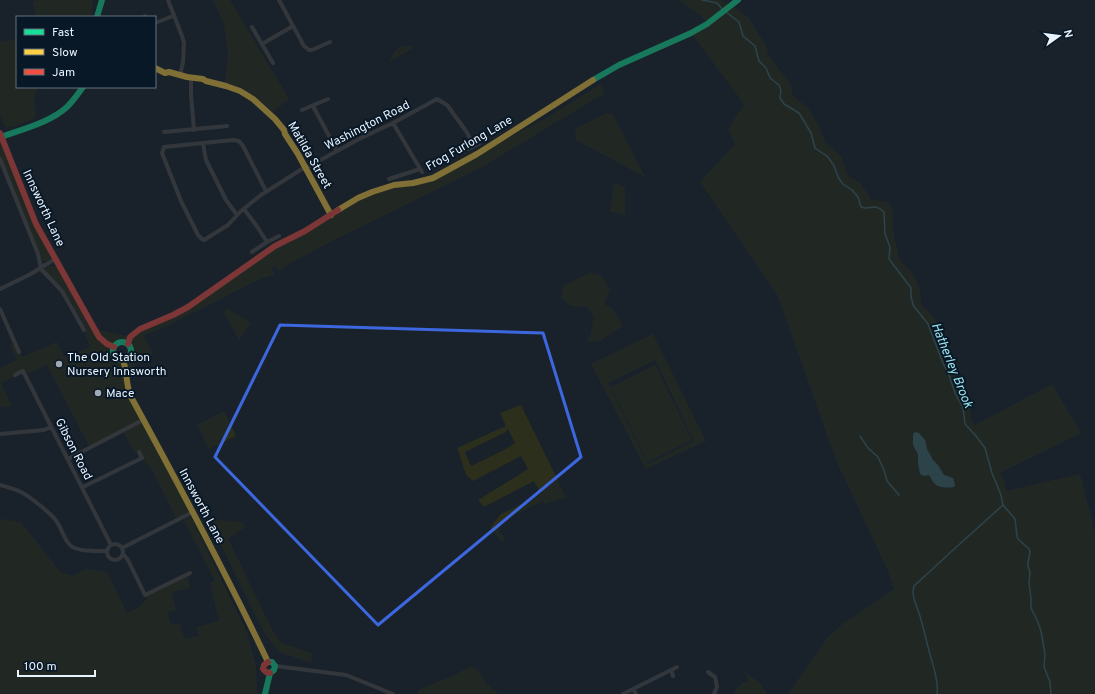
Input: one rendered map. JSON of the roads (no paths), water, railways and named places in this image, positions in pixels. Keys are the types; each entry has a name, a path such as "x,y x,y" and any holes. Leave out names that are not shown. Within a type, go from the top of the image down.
{"street":[{"path":"97,16 102,0"},
{"path":"168,0 184,43 183,62 180,75"},
{"path":"279,0 304,46 309,50 312,50 330,42"},
{"name":"Frog Furlong Lane","path":"128,344 130,337 140,329 173,316 188,307 258,258 358,198 394,185 413,183 433,178 477,154 598,77 707,24 738,0"},
{"path":"156,23 173,16"},
{"path":"262,44 293,26"},
{"path":"252,27 273,63"},
{"name":"Matilda Street","path":"156,68 191,78 203,79 206,82 221,84 253,99 275,119 284,130 331,215"},
{"path":"191,78 194,130"},
{"path":"1,135 55,116 74,100 82,88"},
{"path":"302,110 328,99"},
{"name":"Washington Road","path":"203,144 164,147 162,153 181,201 198,235 204,240 228,224 266,191 305,168 359,139 393,124 437,99 447,105 466,131 474,146"},
{"path":"314,106 337,151"},
{"path":"389,179 421,171 393,124"},
{"path":"164,132 227,126"},
{"name":"Innsworth Lane","path":"1,135 36,224 99,337 107,344 114,347"},
{"path":"237,215 226,200 206,160 203,144 233,140 239,141 266,191"},
{"path":"468,149 479,144"},
{"name":"Innsworth Lane","path":"0,160 36,247 41,268 60,289 84,330"},
{"path":"244,209 268,242"},
{"path":"252,252 279,236"},
{"path":"0,289 29,275 55,259"},
{"path":"0,308 19,352"},
{"path":"15,342 21,340"},
{"path":"122,342 128,344 131,348 128,358 123,360 116,357 113,351 114,347 116,344 122,342"},
{"name":"Innsworth Lane","path":"123,360 125,365 127,386 143,420 193,512 240,603 268,662"},
{"name":"Gibson Road","path":"21,366 111,545"},
{"path":"15,375 23,371"},
{"path":"68,459 143,420"},
{"path":"0,434 44,430 51,427"},
{"path":"83,487 142,458 139,452"},
{"path":"0,485 22,493 50,514 71,546 79,550 108,551"},
{"path":"122,548 193,512"},
{"path":"123,554 119,559 113,560 108,556 108,551 111,545 118,544 122,548 123,554 128,560 145,595 190,573"},
{"path":"270,673 263,669 264,664 268,662 272,662 275,666 346,675 393,694"},
{"path":"265,694 270,673 274,670 275,666"},
{"path":"623,694 677,667"},
{"path":"671,670 673,676"},
{"path":"708,672 717,675 717,686 714,694"},
{"path":"633,689 636,694"}],"waterway":[{"name":"Hatherley Brook","path":"702,0 717,3 723,10"},
{"name":"Hatherley Brook","path":"726,12 739,22 743,36 755,46 759,61 766,68 770,78 779,85 781,90 780,98 784,104 799,113 811,133 815,148 828,157 834,166 839,179 858,197 861,207 875,207 884,212 885,234 890,247 889,259 911,288 913,305 928,324 955,393 963,408 965,424 985,448 1003,505 1015,519 1018,539 1029,549 1028,566 1030,572 1029,582 1031,608 1041,631 1045,654 1044,667 1050,682 1051,694"},
{"path":"860,436 868,448 878,457 887,481 899,495"},
{"path":"937,694 936,676 914,598 914,586 1003,505"}],"place":[{"name":"The Old Station Nursery Innsworth","path":"59,364"},
{"name":"Mace","path":"98,393"}]}
